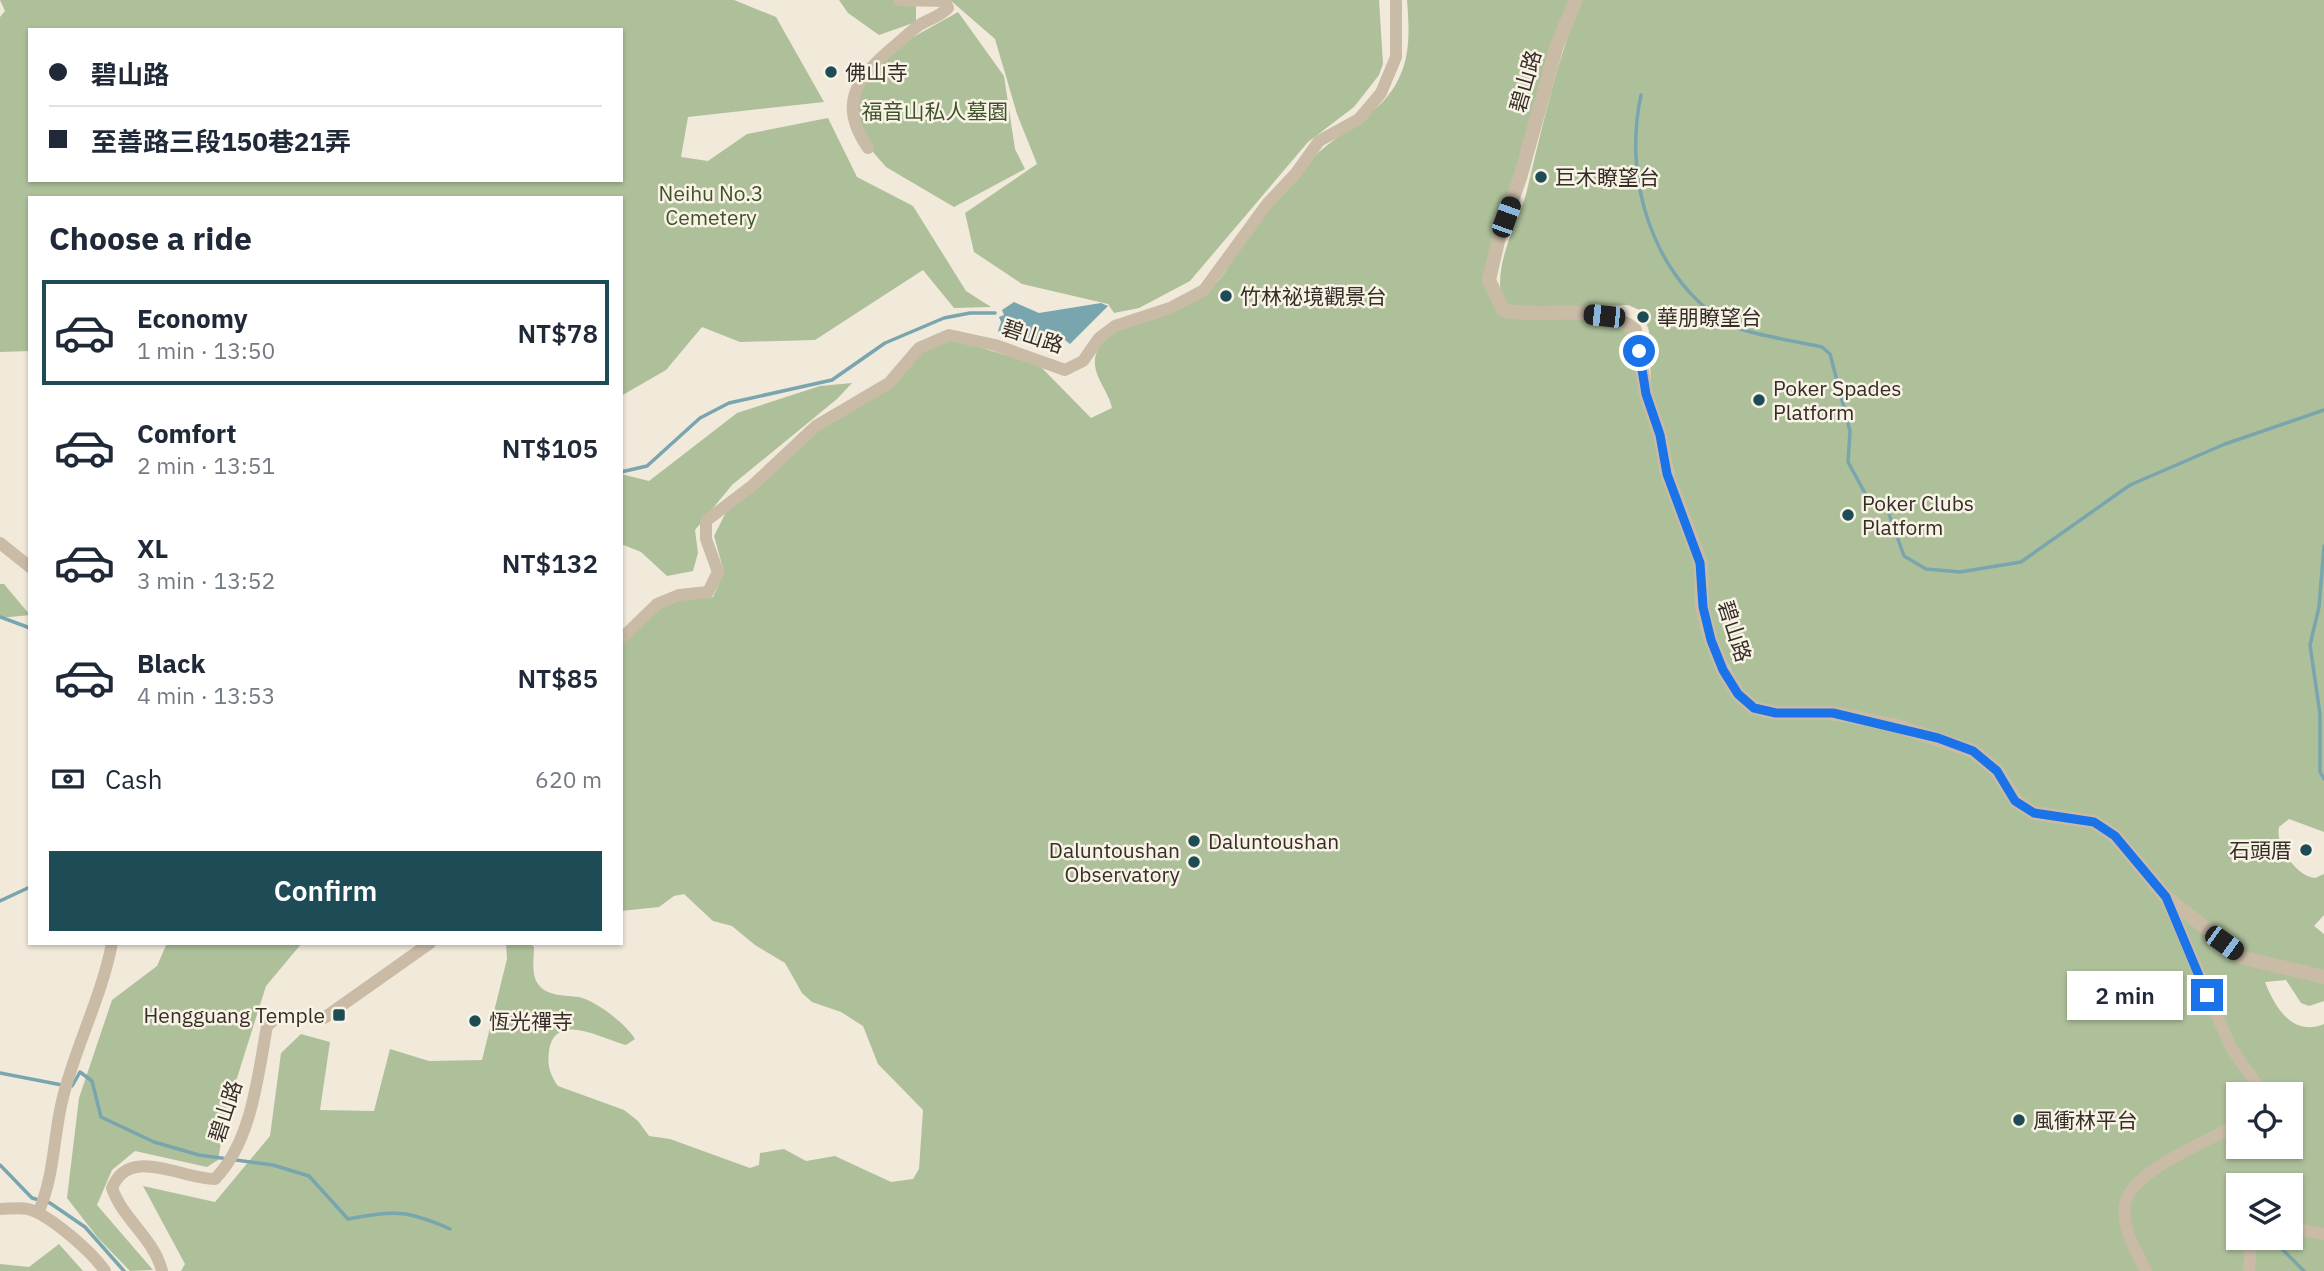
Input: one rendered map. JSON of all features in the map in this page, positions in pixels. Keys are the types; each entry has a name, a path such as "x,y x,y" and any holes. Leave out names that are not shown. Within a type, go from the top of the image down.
{"street":[{"path":"868,148 855,129 852,104 859,82 868,69 922,23 939,17 948,8 945,1 899,0"},
{"name":"碧山路","path":"623,637 657,604 679,595 708,592 718,572 706,539 706,521 753,485 816,426 889,383 919,348 949,335 995,345 1065,370 1083,361 1099,338 1115,326 1170,308 1204,290 1267,204 1296,173 1319,141 1359,118 1381,93 1396,57 1396,0"},
{"name":"碧山路","path":"1576,0 1557,46 1520,178 1499,237 1489,280 1503,310 1521,314 1569,312 1604,316 1625,321 1635,330 1646,394 1660,435 1667,474 1700,563 1703,607 1711,640 1723,670 1738,694 1754,708 1776,713 1833,713 1884,723 1973,751 1997,771 2015,801 2034,813 2094,822 2115,836 2166,897 2244,958 2324,977"},
{"path":"0,543 28,565"},
{"path":"2166,897 2231,1048 2255,1082"},
{"path":"38,1213 50,1178 63,1097 107,969 112,945"},
{"name":"碧山路","path":"162,1271 153,1248 118,1207 112,1188 116,1178 127,1168 140,1165 189,1176 215,1178 229,1164 251,1107 267,1026 276,1018 324,1018 427,945"},
{"path":"2146,1271 2125,1223 2125,1203 2136,1184 2152,1170 2226,1130"},
{"path":"0,1209 24,1208 38,1213 96,1259 105,1271"},
{"path":"2303,1230 2324,1234"},
{"path":"2249,1250 2249,1271"}],"green space":[{"name":"Neihu No.3 Cemetery","path":"0,0 734,0 776,17 824,102 688,117 681,157 708,161 747,134 828,118 857,177 913,206 966,291 991,307 954,308 923,270 815,340 740,342 702,327 666,370 623,395 623,196 28,196 28,351 0,352 0,17 5,11"},
{"path":"839,0 916,0 916,22 879,35 848,13"},
{"path":"950,0 1379,0 1383,64 1379,75 1354,107 1308,142 1190,281 1139,308 1114,313 1108,304 1022,284 974,252 965,213 1037,164 1017,114 995,39"},
{"path":"1407,0 1572,0 1551,56 1485,276 1486,281 1495,305 1508,317 1592,318 1609,321 1632,335 1642,398 1655,434 1664,478 1694,555 1697,606 1701,623 1715,659 1738,700 1755,713 1777,719 1827,719 1895,730 1970,755 1995,777 2015,807 2035,817 2093,826 2132,860 2122,840 2099,820 2031,808 2020,800 1995,762 1978,750 1873,717 1825,710 1779,711 1755,704 1746,698 1714,637 1705,608 1702,553 1677,487 1668,443 1651,392 1649,331 1642,311 1628,305 1515,309 1506,302 1501,292 1503,258 1525,198 1558,69 1581,0 2324,0 2324,832 2289,819 2279,827 2279,835 2280,843 2294,866 2315,878 2324,874 2324,915 2314,926 2324,934 2324,1001 2309,1006 2301,1003 2286,980 2265,982 2280,1010 2294,1023 2303,1027 2324,1024 2324,1271 181,1271 185,1264 143,1186 215,1202 270,1136 281,1053 301,1034 330,1042 320,1110 374,1111 390,1049 429,1061 482,1060 507,959 506,945 532,945 534,976 542,988 594,1003 618,1020 635,1039 626,1045 581,1030 560,1032 553,1039 548,1056 550,1070 558,1086 624,1110 638,1121 649,1136 670,1139 750,1168 759,1165 760,1153 784,1149 806,1161 835,1156 891,1182 913,1179 919,1169 923,1110 878,1064 863,1026 841,1012 812,1002 802,993 785,963 755,945 732,926 713,921 684,894 674,896 659,907 623,911 623,643 664,604 678,599 713,597 724,572 714,536 729,506 758,486 797,447 823,426 894,384 920,351 952,339 1039,365 1091,418 1112,408 1095,365 1098,349 1107,338 1134,322 1185,303 1213,286 1257,224 1304,167 1325,147 1383,102 1399,78 1406,59"},
{"name":"福音山私人墓園","path":"958,12 1004,76 1015,149 1025,169 954,207 886,167 853,129 863,81 890,50"},
{"path":"852,383 837,399 732,485 695,530 698,553 693,571 667,576 641,552 623,545 623,474 649,481 737,413 820,386"},
{"path":"0,584 4,584 28,615 0,618"},
{"path":"166,945 300,945 266,986 226,1113 218,1160 207,1167 135,1151 112,1170 97,1205 153,1270 130,1271 98,1238 67,1198 79,1098 112,1000 157,966"},
{"path":"59,1244 83,1271 0,1271 0,1264 29,1267"}],"water":[{"path":"1014,302 1039,313 1101,303 1108,306 1070,344 1065,340 1052,341 1043,349 1001,335 998,331 1001,322 999,317 1004,315 1002,310"}],"waterway":[{"path":"1641,95 1636,127 1636,159 1648,221 1661,251 1678,278 1699,302 1724,322 1756,333 1822,347 1830,354 1850,431 1848,462 1866,495 1885,503 1904,556 1926,569 1960,572 2021,562 2130,485 2225,444 2324,410"},
{"path":"623,472 647,466 700,418 729,403 832,380 885,343 944,318 970,313 995,313"},
{"path":"2324,546 2319,607 2310,645 2320,714 2320,772 2324,779"},
{"path":"0,617 28,627"},
{"path":"0,901 28,888"},
{"path":"72,1086 80,1072 92,1081 101,1117 154,1142 199,1155 273,1165 309,1176 348,1219 389,1213 411,1215 450,1229"},
{"path":"0,1073 62,1085"},
{"path":"0,1165 32,1198 50,1203 85,1227 124,1271"},
{"path":"2283,1250 2304,1271"}],"place":[{"name":"佛山寺","path":"831,72"},
{"name":"巨木瞭望台","path":"1541,177"},
{"name":"竹林祕境觀景台","path":"1226,296"},
{"name":"華朋瞭望台","path":"1643,317"},
{"name":"Poker Spades Platform","path":"1759,400"},
{"name":"Poker Clubs Platform","path":"1848,515"},
{"name":"Daluntoushan","path":"1194,841"},
{"name":"石頭厝","path":"2306,850"},
{"name":"Daluntoushan Observatory","path":"1194,862"},
{"name":"Hengguang Temple","path":"339,1015"},
{"name":"恆光禪寺","path":"475,1021"},
{"name":"風衝林平台","path":"2019,1120"}],"route":[{"path":"1639,351 1646,394 1660,435 1667,474 1700,563 1703,607 1711,640 1723,670 1738,694 1754,708 1776,713 1833,713 1897,726 1938,738 1973,751 1997,771 2015,801 2034,813 2094,822 2115,836 2133,861 2166,897 2207,995"}]}
